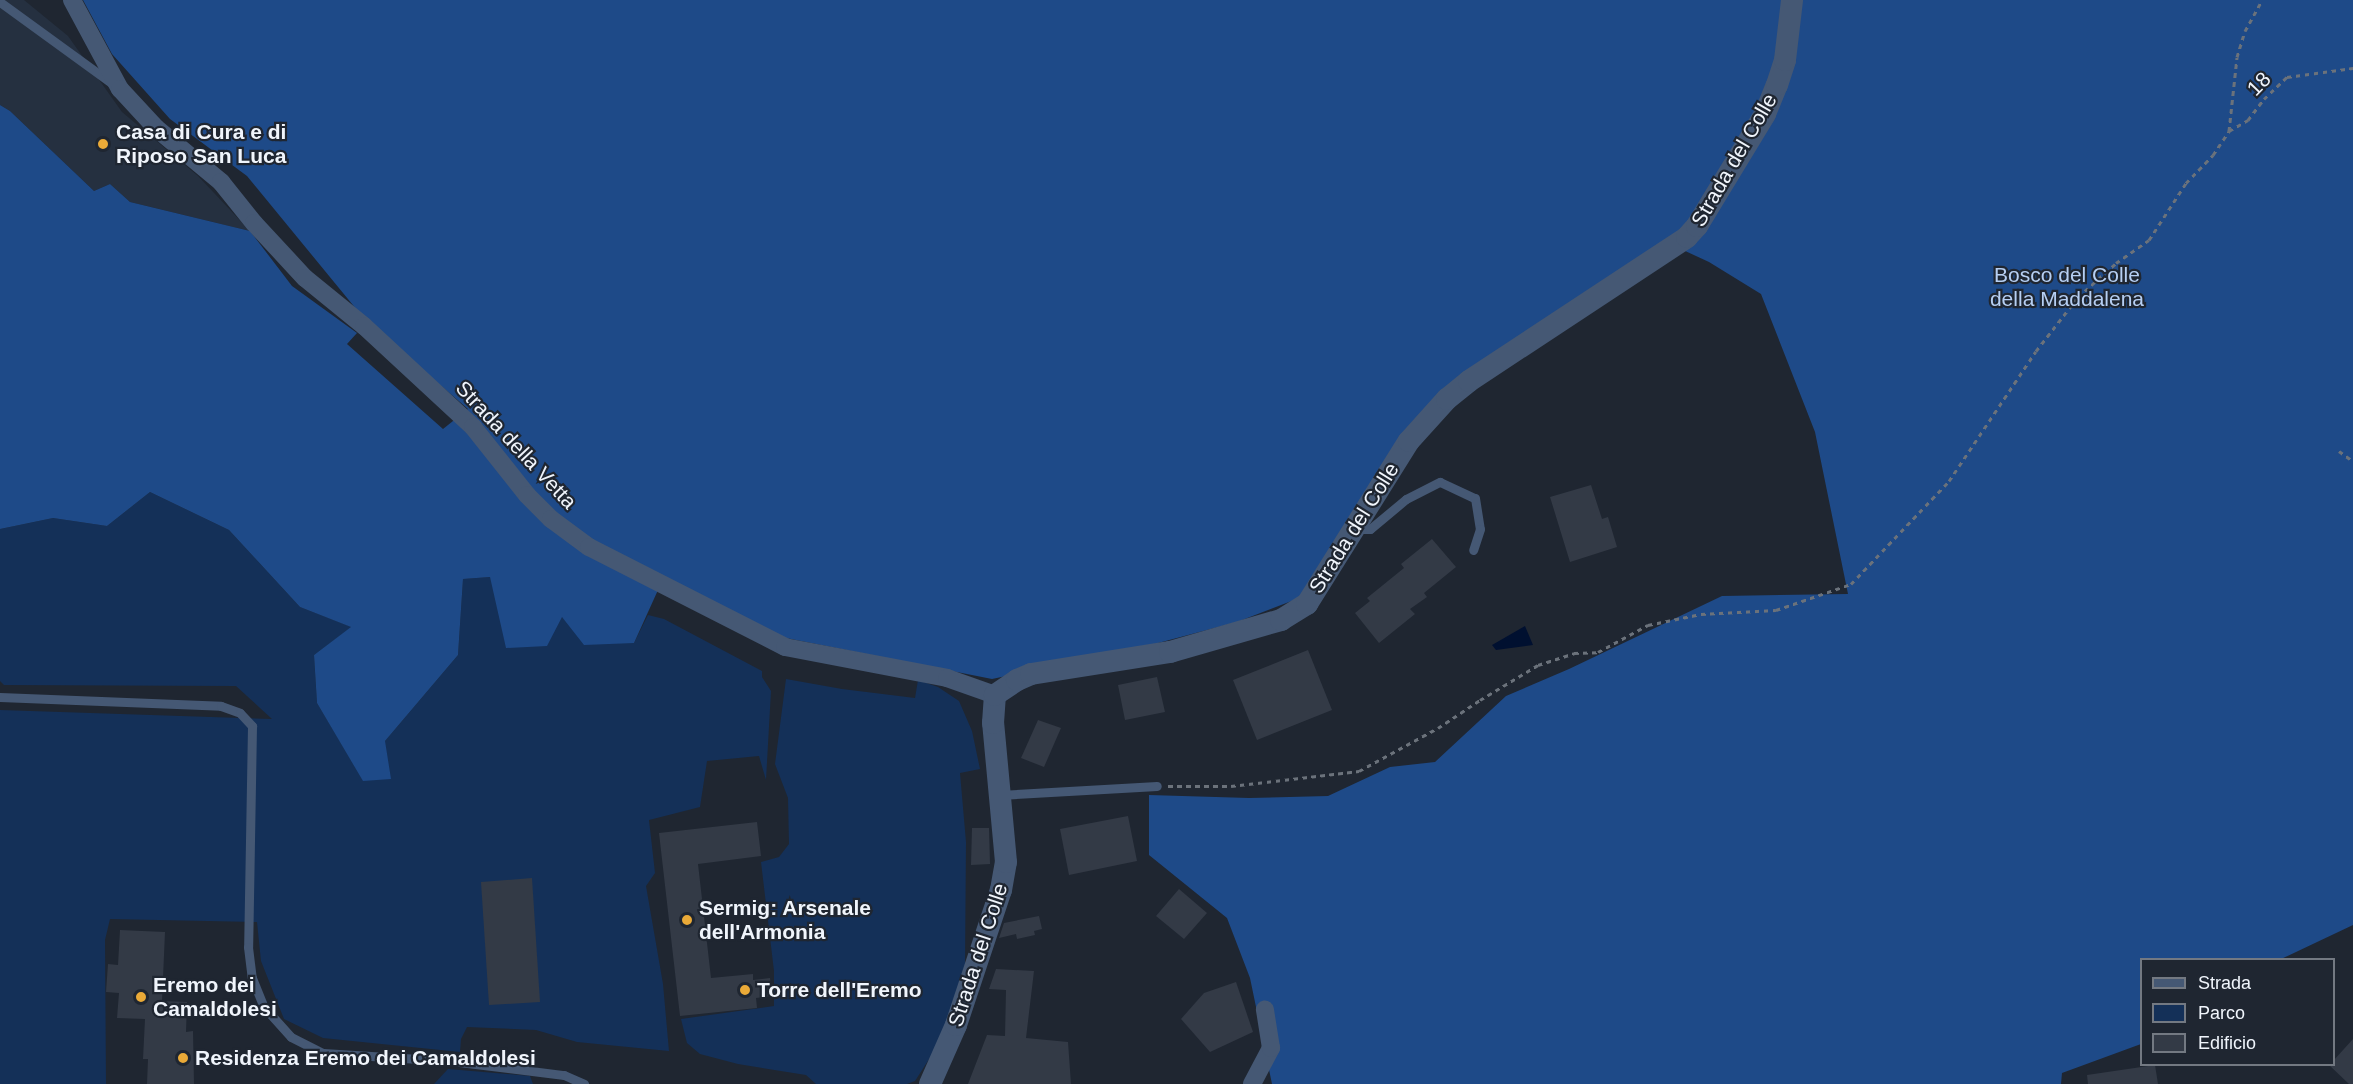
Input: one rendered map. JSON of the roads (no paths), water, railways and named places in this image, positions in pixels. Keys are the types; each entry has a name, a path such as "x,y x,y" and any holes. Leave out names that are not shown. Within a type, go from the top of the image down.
{"street":[{"name":"Strada della Vetta","path":"72,0 120,89 156,128 221,182 260,230 305,278 363,326 473,427 527,495 551,519 589,547 785,647 947,678 995,695"},
{"name":"Strada del Colle","path":"930,1084 956,1025 1001,890 1006,862 993,723 995,695 1017,680 1031,674 1170,652 1281,620 1307,604 1409,441 1447,399 1469,381 1687,237 1697,226 1765,114 1785,60 1792,0"},
{"path":"1252,1084 1272,1048 1265,1009"}],"lane":[{"path":"0,2 120,89"},
{"path":"1354,529 1370,529 1406,499 1440,482 1475,498 1480,529 1473,550"},
{"path":"0,697 221,706 240,714 252,726 248,947 252,978 264,1007 291,1037 323,1053 451,1061 564,1075 584,1084"},
{"path":"1000,795 1157,786"}],"place":[{"name":"Casa di Cura e di Riposo San Luca","path":"103,144"},
{"name":"Sermig: Arsenale dell'Armonia","path":"687,920"},
{"name":"Torre dell'Eremo","path":"745,990"},
{"name":"Eremo dei Camaldolesi","path":"141,997"},
{"name":"Residenza Eremo dei Camaldolesi","path":"183,1058"}],"park label":[{"name":"Bosco del Colle della Maddalena","path":"2067,287"}]}
